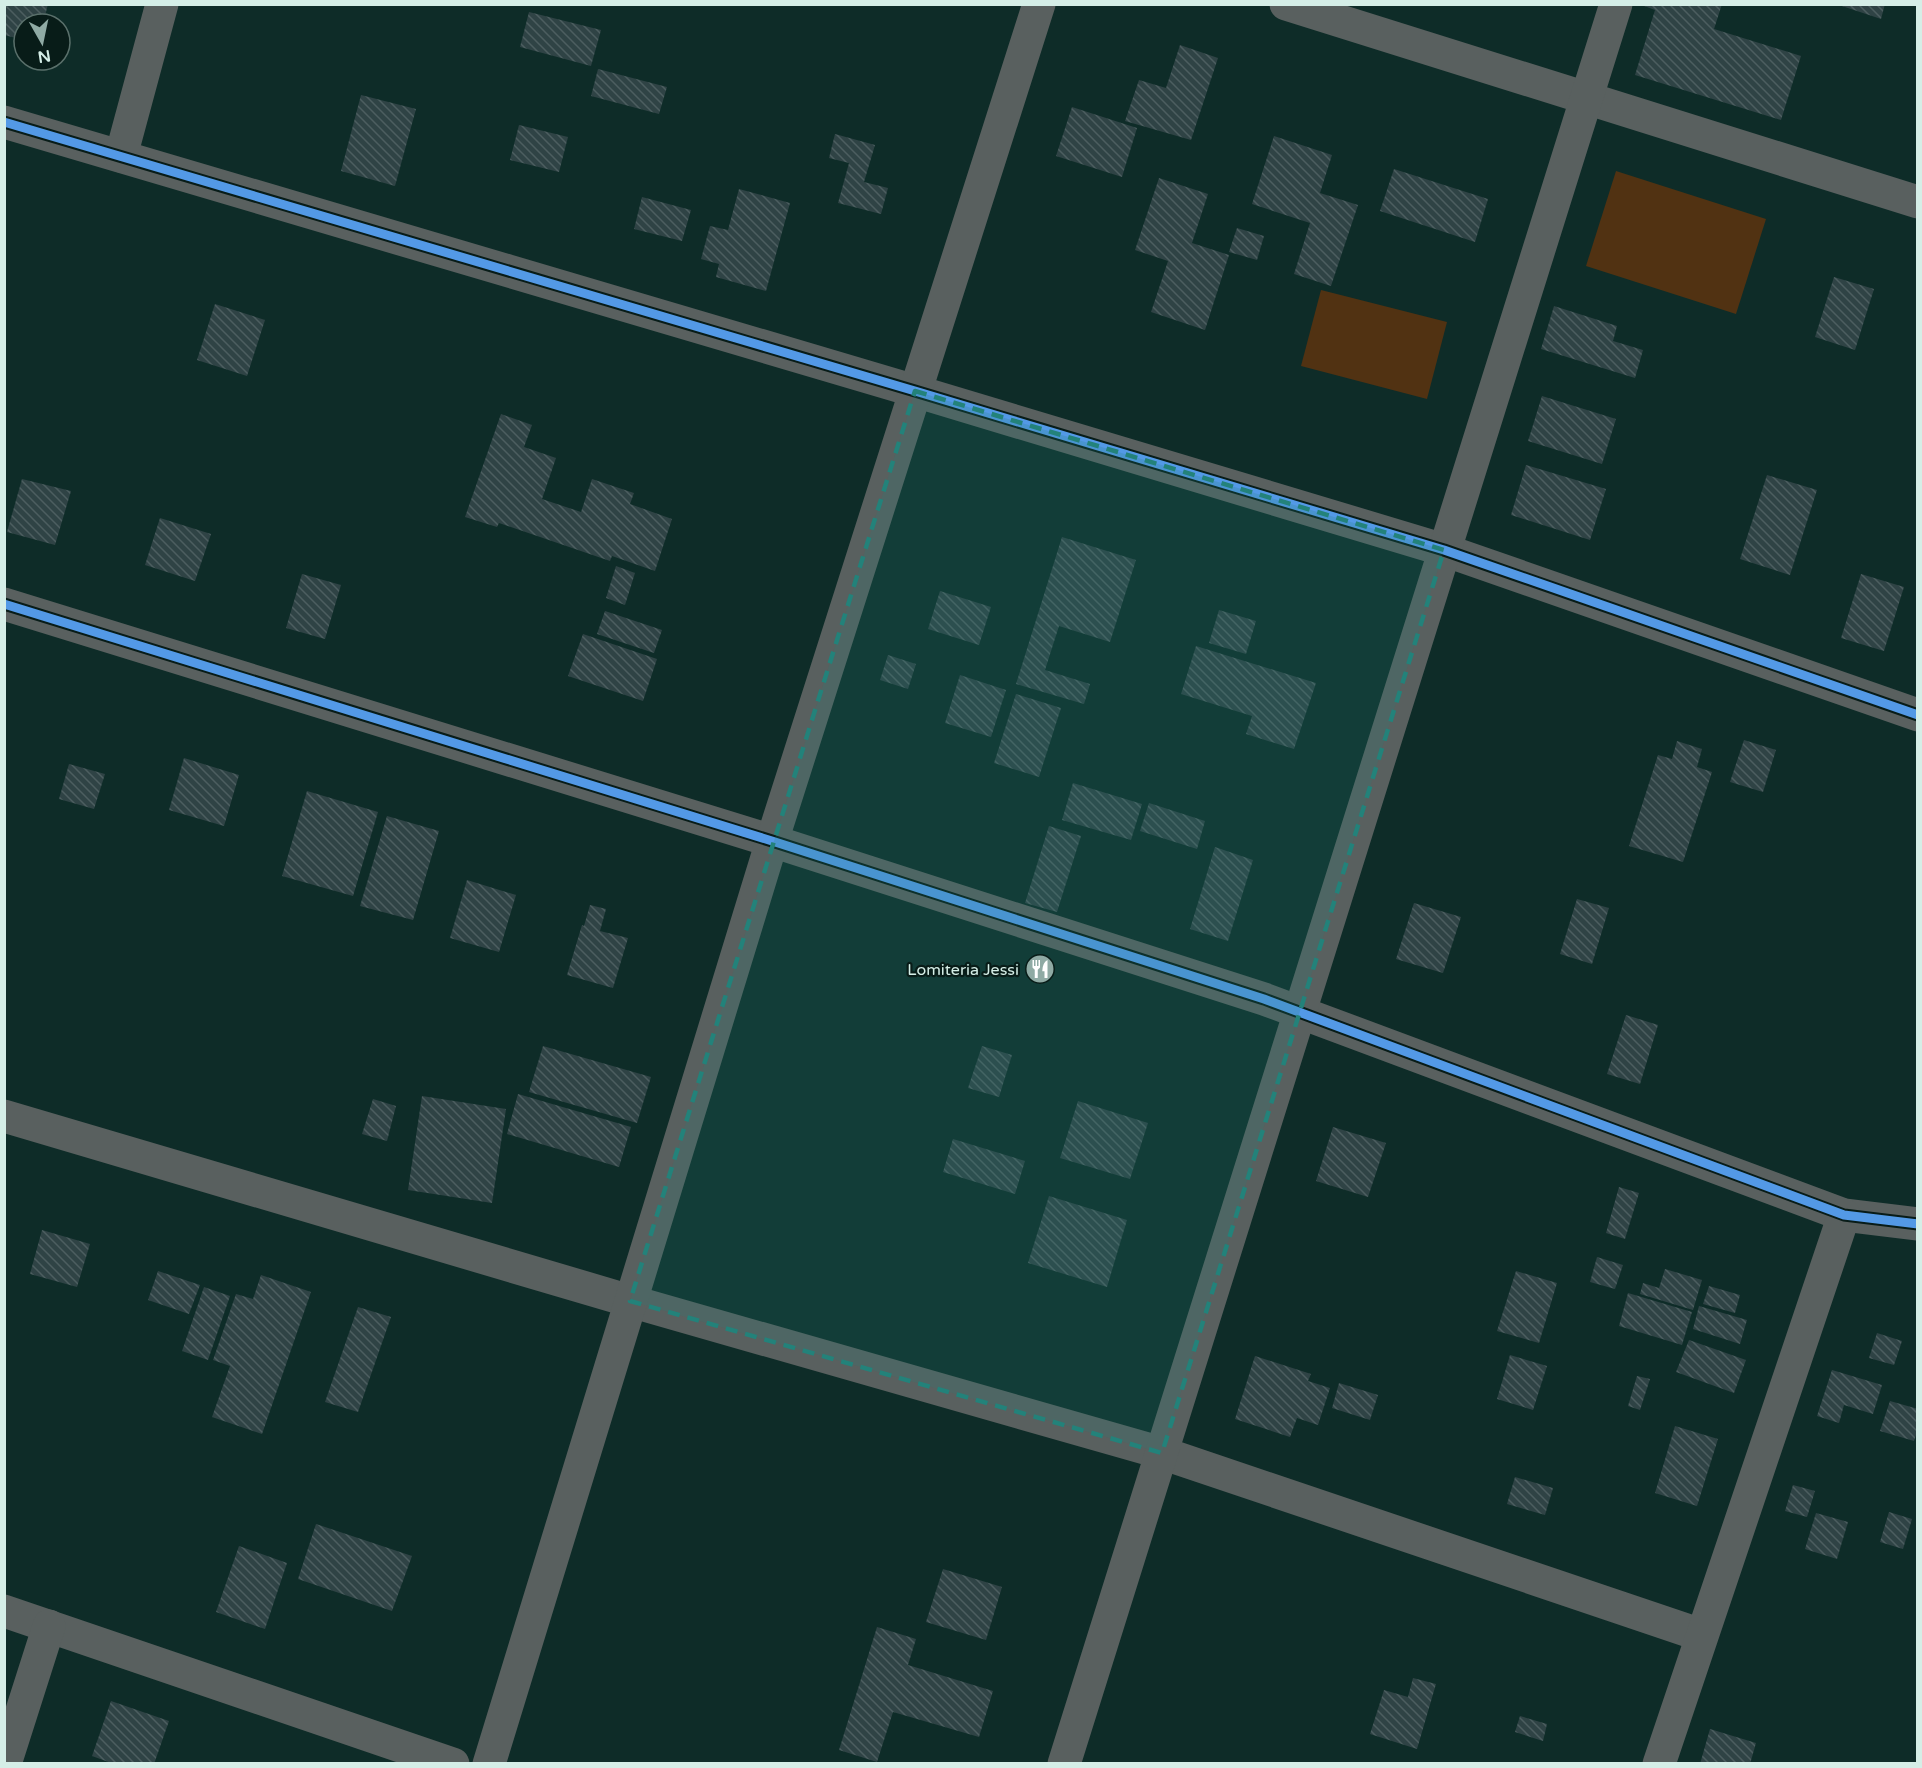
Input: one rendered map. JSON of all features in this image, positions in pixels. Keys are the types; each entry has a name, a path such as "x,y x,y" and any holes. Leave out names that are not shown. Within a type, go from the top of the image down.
{"street":[{"path":"121,156 162,4"},
{"path":"489,1764 772,841 1039,4"},
{"path":"1286,4 1917,202"},
{"path":"1064,1764 1616,4"},
{"path":"4,122 1444,550 1917,715"},
{"path":"4,604 772,841 1300,1011 1844,1215 1917,1224"},
{"path":"4,1116 630,1301 1162,1453 1701,1635"},
{"path":"1659,1764 1844,1215"},
{"path":"4,1611 453,1764"},
{"path":"5,1764 49,1626"}],"highlighted area":[{"path":"915,391 1444,550 1162,1453 630,1301"}],"shaded area":[{"path":"1616,171 1766,219 1736,314 1586,266"},
{"path":"1321,290 1447,322 1427,399 1301,366"}],"building":[{"path":"4,4 48,4 46,12 12,12 12,37 4,35"},
{"path":"1639,4 1722,4 1714,29 1801,56 1781,120 1635,75 1655,10"},
{"path":"1836,4 1885,4 1881,19"},
{"path":"529,12 601,30 591,66 520,47"},
{"path":"1180,45 1218,58 1191,140 1125,121 1139,80 1166,88"},
{"path":"598,69 667,87 659,114 591,96"},
{"path":"361,95 416,109 395,186 341,171"},
{"path":"1072,107 1137,128 1122,177 1056,156"},
{"path":"519,125 568,137 559,172 510,160"},
{"path":"835,134 875,145 864,182 888,188 881,214 838,203 849,163 829,158"},
{"path":"1274,136 1332,155 1320,193 1358,205 1331,286 1294,274 1310,223 1252,204"},
{"path":"1394,169 1488,199 1475,242 1380,211"},
{"path":"1159,178 1208,194 1192,243 1229,255 1205,330 1151,312 1168,261 1135,250"},
{"path":"739,189 790,203 766,291 716,277 719,264 701,259 710,226 728,230"},
{"path":"642,197 691,210 682,241 634,229"},
{"path":"1237,228 1264,236 1257,260 1229,252"},
{"path":"1834,277 1874,289 1855,350 1815,337"},
{"path":"215,304 265,320 247,376 197,360"},
{"path":"1554,306 1617,326 1613,341 1643,350 1635,378 1541,349"},
{"path":"1542,396 1616,419 1602,464 1528,441"},
{"path":"501,414 532,425 524,447 556,458 542,499 581,512 592,479 634,493 630,504 672,519 655,571 612,556 610,561 499,523 497,527 465,517"},
{"path":"1526,465 1606,489 1590,540 1511,515"},
{"path":"1767,475 1817,490 1790,575 1740,559"},
{"path":"22,479 71,491 55,545 7,532"},
{"path":"160,518 211,534 195,581 145,565"},
{"path":"1062,537 1136,560 1110,642 1059,626 1045,670 1090,684 1084,704 1016,684"},
{"path":"616,566 635,573 625,605 606,598"},
{"path":"302,574 341,585 325,639 286,628"},
{"path":"1861,574 1904,587 1884,651 1841,638"},
{"path":"940,591 991,607 979,645 928,629"},
{"path":"1219,610 1256,621 1246,654 1209,643"},
{"path":"605,611 662,630 654,653 597,634"},
{"path":"583,634 657,659 643,701 568,676"},
{"path":"1196,646 1316,683 1294,749 1246,734 1252,716 1181,694"},
{"path":"888,655 916,664 908,689 880,680"},
{"path":"960,675 1006,690 991,737 945,723"},
{"path":"1016,694 1061,708 1039,777 994,763"},
{"path":"1744,740 1776,750 1763,792 1730,782"},
{"path":"1677,741 1702,749 1697,767 1712,772 1683,862 1629,846 1658,755 1672,759"},
{"path":"184,758 239,775 224,826 169,810"},
{"path":"69,764 105,774 94,809 59,799"},
{"path":"1073,783 1142,804 1131,840 1062,820"},
{"path":"307,791 378,812 353,896 282,876"},
{"path":"1149,803 1205,821 1197,849 1140,831"},
{"path":"387,816 439,831 413,920 360,906"},
{"path":"1049,826 1081,836 1057,912 1025,903"},
{"path":"1215,847 1253,860 1228,941 1190,929"},
{"path":"467,880 516,895 499,952 450,938"},
{"path":"1577,899 1609,908 1592,964 1560,954"},
{"path":"1414,903 1461,917 1443,973 1396,959"},
{"path":"590,905 606,909 600,931 628,938 613,988 567,975"},
{"path":"1626,1015 1658,1025 1640,1084 1607,1074"},
{"path":"543,1046 651,1077 637,1123 529,1092"},
{"path":"982,1046 1012,1055 999,1097 968,1088"},
{"path":"518,1094 631,1127 619,1167 507,1134"},
{"path":"422,1096 506,1109 492,1203 408,1190"},
{"path":"373,1099 396,1106 387,1141 362,1134"},
{"path":"1078,1101 1148,1123 1130,1179 1060,1158"},
{"path":"1333,1127 1386,1143 1368,1197 1316,1181"},
{"path":"953,1139 1025,1161 1015,1194 943,1172"},
{"path":"1619,1187 1639,1193 1625,1239 1606,1233"},
{"path":"1049,1196 1127,1220 1107,1287 1028,1263"},
{"path":"42,1230 90,1244 77,1287 30,1274"},
{"path":"1597,1257 1623,1265 1615,1289 1590,1282"},
{"path":"1665,1269 1702,1280 1693,1310 1640,1294 1643,1283 1659,1288"},
{"path":"158,1271 200,1285 189,1314 148,1300"},
{"path":"1516,1271 1557,1283 1539,1343 1497,1331"},
{"path":"261,1275 311,1292 262,1434 212,1417 230,1366 213,1360 236,1294 253,1299"},
{"path":"1709,1286 1740,1295 1735,1313 1703,1304"},
{"path":"204,1287 230,1296 208,1360 182,1351"},
{"path":"1628,1293 1692,1312 1682,1345 1619,1326"},
{"path":"1699,1306 1747,1320 1740,1344 1693,1329"},
{"path":"358,1307 391,1317 358,1412 325,1402"},
{"path":"1877,1333 1902,1341 1894,1365 1869,1358"},
{"path":"1689,1340 1746,1360 1734,1393 1676,1372"},
{"path":"1510,1355 1547,1366 1533,1410 1497,1399"},
{"path":"1255,1356 1311,1374 1308,1381 1330,1388 1318,1425 1297,1418 1290,1437 1235,1419"},
{"path":"1832,1370 1882,1385 1873,1414 1844,1405 1839,1423 1817,1416"},
{"path":"1637,1376 1650,1379 1640,1410 1628,1406"},
{"path":"1339,1383 1378,1395 1370,1420 1332,1408"},
{"path":"1890,1401 1918,1409 1918,1429 1914,1441 1880,1431"},
{"path":"1675,1426 1718,1439 1697,1506 1655,1493"},
{"path":"1515,1477 1553,1488 1545,1515 1507,1504"},
{"path":"1793,1485 1815,1491 1807,1517 1785,1511"},
{"path":"1889,1512 1912,1519 1903,1549 1880,1542"},
{"path":"1816,1513 1848,1522 1837,1559 1805,1549"},
{"path":"316,1524 412,1556 392,1611 298,1579"},
{"path":"239,1546 287,1563 265,1629 216,1612"},
{"path":"943,1569 1002,1587 986,1640 926,1622"},
{"path":"877,1627 916,1639 908,1665 993,1691 979,1737 893,1712 877,1762 839,1750"},
{"path":"1413,1678 1436,1684 1417,1749 1370,1734 1384,1690 1408,1697"},
{"path":"111,1701 169,1721 154,1764 114,1764 92,1756"},
{"path":"1520,1716 1547,1724 1543,1741 1515,1732"},
{"path":"1710,1729 1756,1743 1750,1764 1700,1764"}],"cycle path":[{"path":"4,122 1444,550 1918,715"},
{"path":"4,604 772,841 1264,999 1844,1215 1918,1224"}],"place":[{"name":"Lomiteria Jessi","path":"1040,969"}]}
